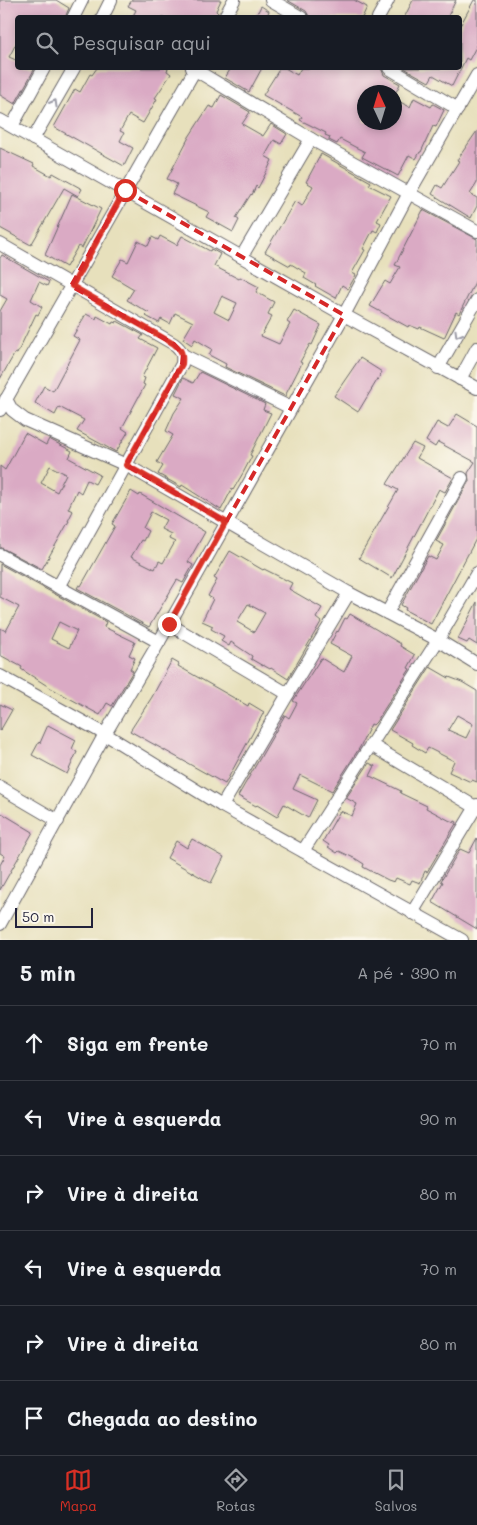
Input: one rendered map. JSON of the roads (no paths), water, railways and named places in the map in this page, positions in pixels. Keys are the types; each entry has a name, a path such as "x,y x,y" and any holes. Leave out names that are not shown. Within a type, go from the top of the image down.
{"street":[{"path":"226,15 234,0"},
{"path":"271,0 297,15"},
{"path":"380,15 388,0"},
{"path":"76,15 79,1"},
{"path":"103,15 106,2"},
{"path":"43,70 6,123 438,368 477,388"},
{"path":"34,139 73,70"},
{"path":"193,70 72,286 4,397 12,410 25,420 126,465 386,613 438,640 477,664"},
{"path":"197,70 311,139 477,231"},
{"path":"392,70 458,109"},
{"path":"0,924 105,734 344,315 410,193 476,78"},
{"path":"242,256 311,139"},
{"path":"0,244 174,344 183,355 182,364 58,587"},
{"path":"438,368 477,300"},
{"path":"460,379 477,348"},
{"path":"183,355 291,408"},
{"path":"386,613 462,478"},
{"path":"0,555 159,642"},
{"path":"303,851 438,640 477,573"},
{"path":"222,806 349,592"},
{"path":"169,624 288,694"},
{"path":"0,676 105,734 222,806 462,940"},
{"path":"371,745 476,807 412,912"},
{"path":"0,787 58,821"}]}
